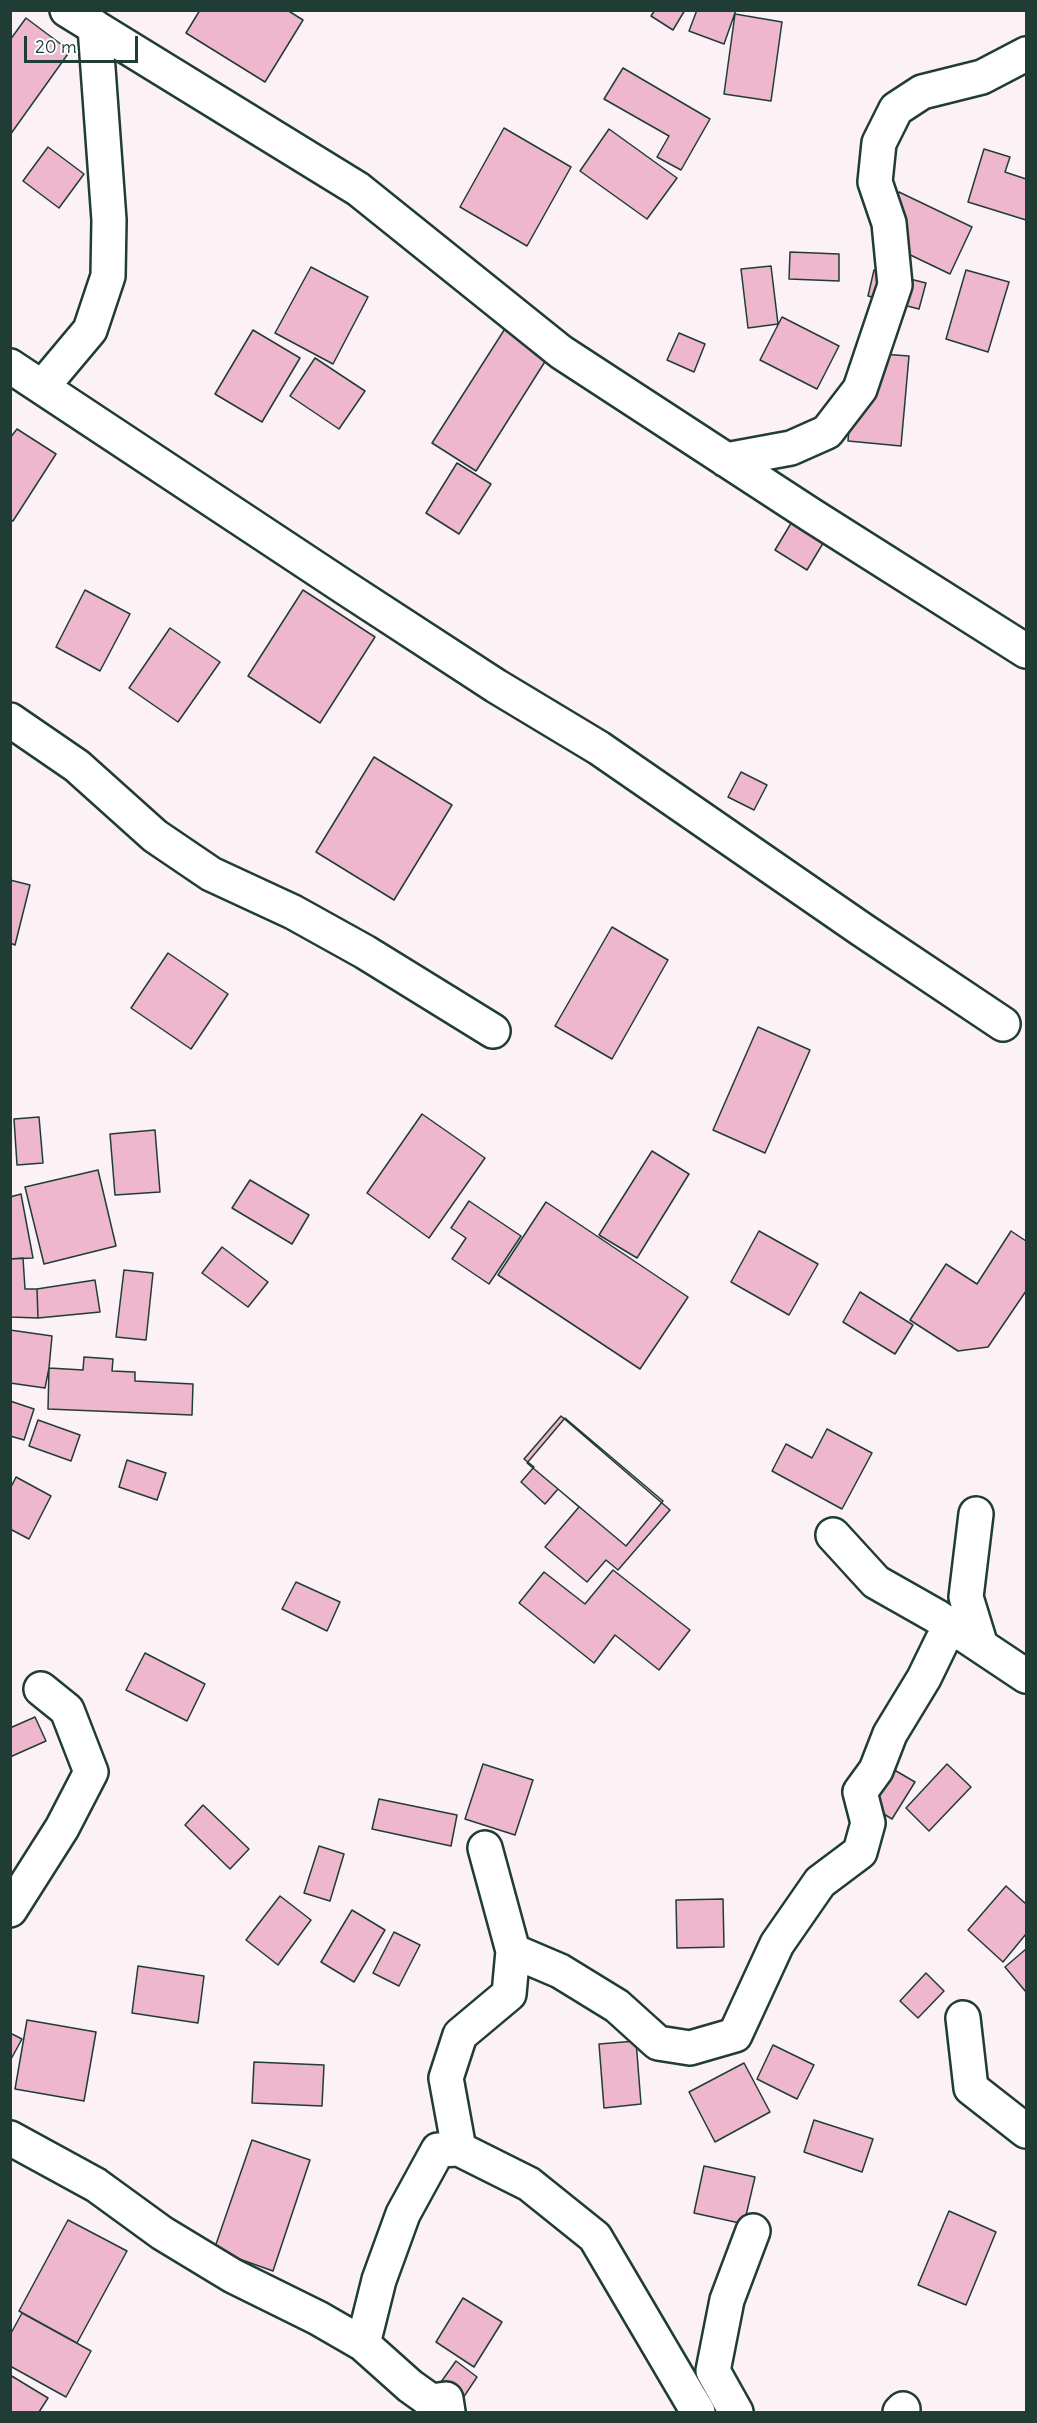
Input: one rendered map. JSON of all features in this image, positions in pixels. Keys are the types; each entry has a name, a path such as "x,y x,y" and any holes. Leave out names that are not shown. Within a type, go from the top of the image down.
{"street":[{"path":"68,10 358,189 561,352 1026,651"},
{"path":"43,386 90,330 108,276 108,220 95,27"},
{"path":"726,460 791,448 827,432 860,389 895,285 889,223 875,182 879,143 896,109 922,92 982,77 1026,54"},
{"path":"10,366 334,581 496,686 599,748 1003,1024"},
{"path":"10,720 77,766 155,836 211,874 293,912 355,946 493,1031"},
{"path":"976,1514 966,1597 981,1646"},
{"path":"833,1535 876,1582 953,1628 1026,1676"},
{"path":"513,1951 561,1971 618,2006 658,2043 690,2048 735,2035 777,1944 820,1882 860,1852 868,1823 860,1792 876,1770 890,1734 924,1678 942,1641 953,1628"},
{"path":"10,1910 62,1828 91,1772 67,1710 41,1689"},
{"path":"459,2149 446,2078 460,2035 509,1994 513,1951 485,1848"},
{"path":"963,2018 971,2088 1026,2131"},
{"path":"10,2138 96,2185 162,2233 233,2276 318,2318 363,2344 410,2386 431,2401 446,2399 448,2412"},
{"path":"363,2344 379,2280 403,2214 438,2150 459,2149 529,2184 595,2237 698,2412"},
{"path":"736,2412 712,2371 727,2300 753,2231"}],"building":[{"path":"200,10 287,10 303,20 265,82 186,33"},
{"path":"655,10 685,10 673,30 651,16"},
{"path":"697,10 736,10 724,44 689,31"},
{"path":"735,14 782,22 771,101 724,94"},
{"path":"26,18 70,51 10,135 10,40"},
{"path":"623,68 710,119 681,170 657,157 669,136 604,99"},
{"path":"504,128 571,167 527,246 460,207"},
{"path":"609,129 677,178 647,219 580,171"},
{"path":"48,147 84,174 59,208 23,181"},
{"path":"984,149 1010,157 1005,172 1026,179 1026,220 968,202"},
{"path":"899,192 972,227 950,274 877,239"},
{"path":"790,252 839,254 839,281 789,279"},
{"path":"771,266 778,324 748,328 741,269"},
{"path":"311,267 368,297 333,364 275,333"},
{"path":"874,270 926,283 919,309 868,296"},
{"path":"966,270 1009,282 988,352 946,339"},
{"path":"782,317 839,346 817,389 760,360"},
{"path":"508,324 551,352 476,471 432,443"},
{"path":"253,330 300,358 262,422 215,394"},
{"path":"679,333 705,344 694,372 667,360"},
{"path":"855,352 909,356 901,446 848,441"},
{"path":"315,358 365,391 339,429 290,396"},
{"path":"17,429 56,454 13,521 10,520 10,438"},
{"path":"457,463 491,484 459,534 426,513"},
{"path":"796,515 828,535 807,570 775,550"},
{"path":"85,590 130,614 100,671 56,647"},
{"path":"303,590 375,637 320,723 248,676"},
{"path":"170,628 220,662 178,722 129,688"},
{"path":"374,757 452,805 394,900 316,852"},
{"path":"741,772 767,785 754,810 728,797"},
{"path":"10,880 30,885 15,945 10,943"},
{"path":"612,927 668,960 612,1059 555,1026"},
{"path":"168,953 228,994 191,1049 131,1008"},
{"path":"758,1027 810,1050 765,1153 713,1130"},
{"path":"422,1114 485,1158 429,1238 367,1193"},
{"path":"39,1117 43,1163 17,1165 14,1119"},
{"path":"155,1130 160,1192 115,1195 110,1134"},
{"path":"652,1151 689,1174 637,1258 599,1235"},
{"path":"98,1170 116,1246 44,1264 25,1187"},
{"path":"250,1180 309,1215 292,1244 232,1208"},
{"path":"21,1194 33,1258 10,1259 10,1197"},
{"path":"469,1201 521,1236 489,1284 452,1259 466,1238 451,1228"},
{"path":"546,1202 688,1297 640,1369 498,1275"},
{"path":"759,1231 818,1264 789,1315 731,1282"},
{"path":"1011,1231 1026,1241 1026,1291 988,1347 958,1351 910,1320 946,1264 977,1284"},
{"path":"222,1247 268,1282 248,1307 202,1273"},
{"path":"23,1258 25,1289 37,1289 38,1318 10,1317 10,1259"},
{"path":"124,1270 153,1273 146,1340 116,1337"},
{"path":"95,1280 100,1312 38,1318 37,1289"},
{"path":"860,1292 913,1325 895,1354 843,1322"},
{"path":"10,1330 52,1336 45,1388 10,1383"},
{"path":"84,1357 113,1359 112,1371 135,1372 135,1381 193,1384 192,1415 48,1409 49,1368 83,1370"},
{"path":"10,1401 34,1409 24,1440 10,1436"},
{"path":"561,1416 670,1510 618,1570 606,1560 587,1582 545,1547 579,1507 558,1489 545,1504 521,1482 534,1467 524,1459"},
{"path":"565,1418 663,1501 626,1546 527,1463"},
{"path":"38,1420 80,1435 71,1461 29,1446"},
{"path":"827,1429 872,1453 842,1509 772,1471 786,1444 812,1458"},
{"path":"127,1460 166,1473 157,1500 119,1487"},
{"path":"16,1477 51,1496 29,1539 10,1529 10,1489"},
{"path":"613,1570 690,1630 659,1670 615,1635 594,1663 519,1603 544,1572 585,1604"},
{"path":"296,1582 340,1602 327,1631 282,1609"},
{"path":"145,1653 205,1684 187,1721 126,1690"},
{"path":"35,1717 46,1741 10,1757 10,1728"},
{"path":"483,1764 533,1780 515,1835 465,1819"},
{"path":"947,1764 971,1787 929,1831 906,1808"},
{"path":"891,1768 915,1782 892,1819 869,1805"},
{"path":"379,1799 457,1815 451,1846 372,1829"},
{"path":"203,1805 249,1849 230,1869 185,1825"},
{"path":"319,1846 344,1854 330,1901 304,1893"},
{"path":"1006,1886 1026,1904 1026,1934 1003,1962 968,1930"},
{"path":"280,1896 311,1920 278,1965 246,1940"},
{"path":"723,1899 724,1947 677,1948 676,1900"},
{"path":"352,1910 385,1930 354,1982 321,1962"},
{"path":"394,1932 420,1945 399,1986 373,1973"},
{"path":"1026,1949 1026,1992 1005,1967"},
{"path":"138,1966 204,1976 198,2023 132,2013"},
{"path":"926,1973 944,1991 918,2018 900,2001"},
{"path":"27,2020 96,2032 84,2101 15,2089"},
{"path":"10,2033 22,2039 10,2061"},
{"path":"636,2041 641,2104 604,2108 599,2044"},
{"path":"773,2045 814,2065 797,2099 757,2079"},
{"path":"254,2062 324,2065 322,2106 252,2103"},
{"path":"744,2063 770,2112 715,2142 689,2092"},
{"path":"814,2120 873,2139 862,2172 804,2152"},
{"path":"252,2140 310,2160 273,2271 214,2250"},
{"path":"704,2166 755,2177 744,2224 694,2213"},
{"path":"949,2211 996,2232 966,2305 918,2285"},
{"path":"68,2220 127,2251 77,2343 19,2311"},
{"path":"463,2298 502,2322 474,2367 436,2342"},
{"path":"22,2313 91,2351 66,2397 10,2366 10,2335"},
{"path":"456,2361 477,2377 463,2398 441,2382"},
{"path":"10,2375 48,2398 39,2412 10,2412"}]}
